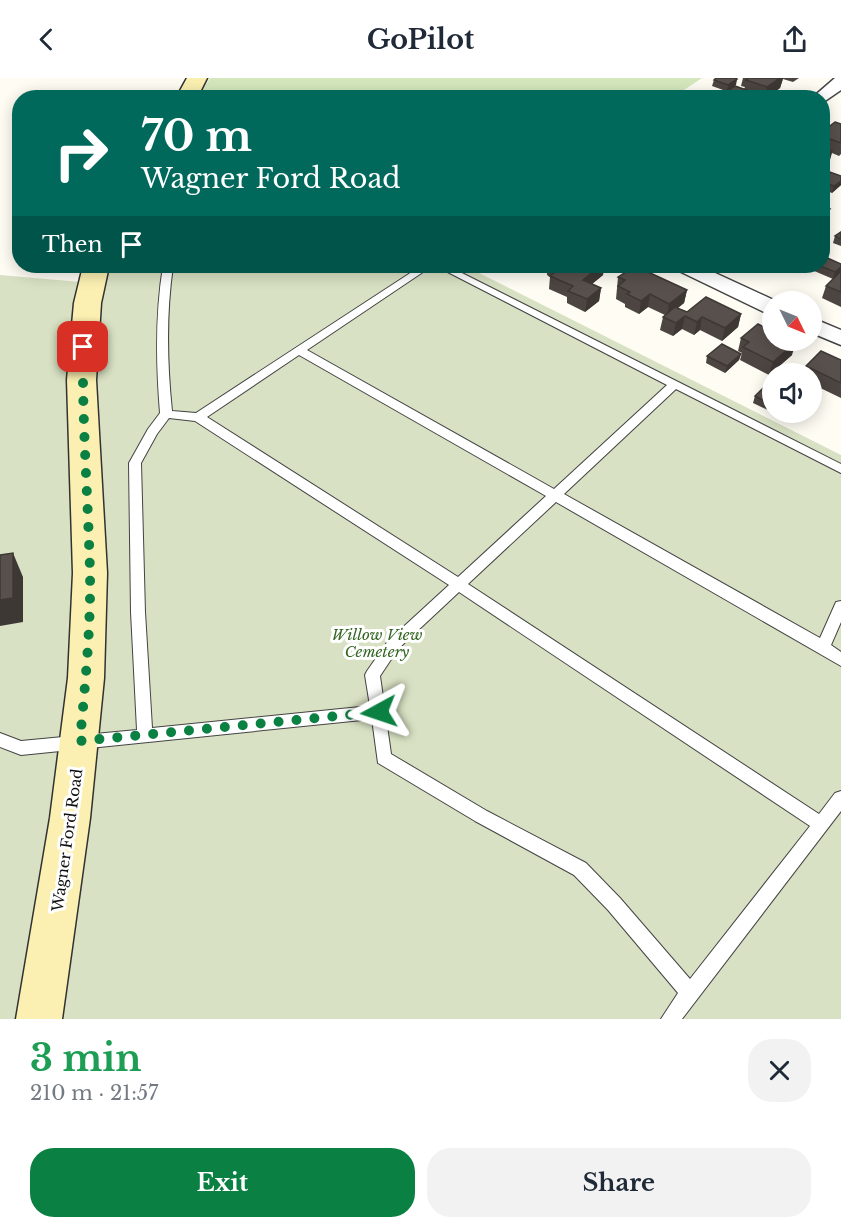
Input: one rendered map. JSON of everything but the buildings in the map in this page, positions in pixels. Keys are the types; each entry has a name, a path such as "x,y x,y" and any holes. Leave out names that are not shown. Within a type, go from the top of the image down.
{"main road":[{"name":"Wagner Ford Road","path":"39,1019 47,982 80,741 88,645 90,573 82,390 84,325 88,292 94,273"}],"street":[{"path":"699,273 762,302"},
{"path":"822,329 841,338"}],"lane":[{"path":"145,735 138,612 135,463 152,432 166,414 161,365 168,273"},
{"path":"198,417 416,273"},
{"path":"455,273 841,469"},
{"path":"299,350 823,647 841,660"},
{"path":"675,384 393,645 372,675 384,758 481,816 580,869 614,904 690,993"},
{"path":"166,414 198,417 458,584 821,824"},
{"path":"823,647 841,606"},
{"path":"0,740 21,748 379,712"},
{"path":"670,1019 841,798"}],"green space":[{"path":"210,78 702,78 684,90 202,90"},
{"name":"Willow View Cemetery","path":"108,273 479,273 762,415 762,423 777,423 841,455 841,1019 0,1019 0,275 104,284"}],"route":[{"path":"83,347 82,390 90,573 88,645 80,741 379,712"}]}
